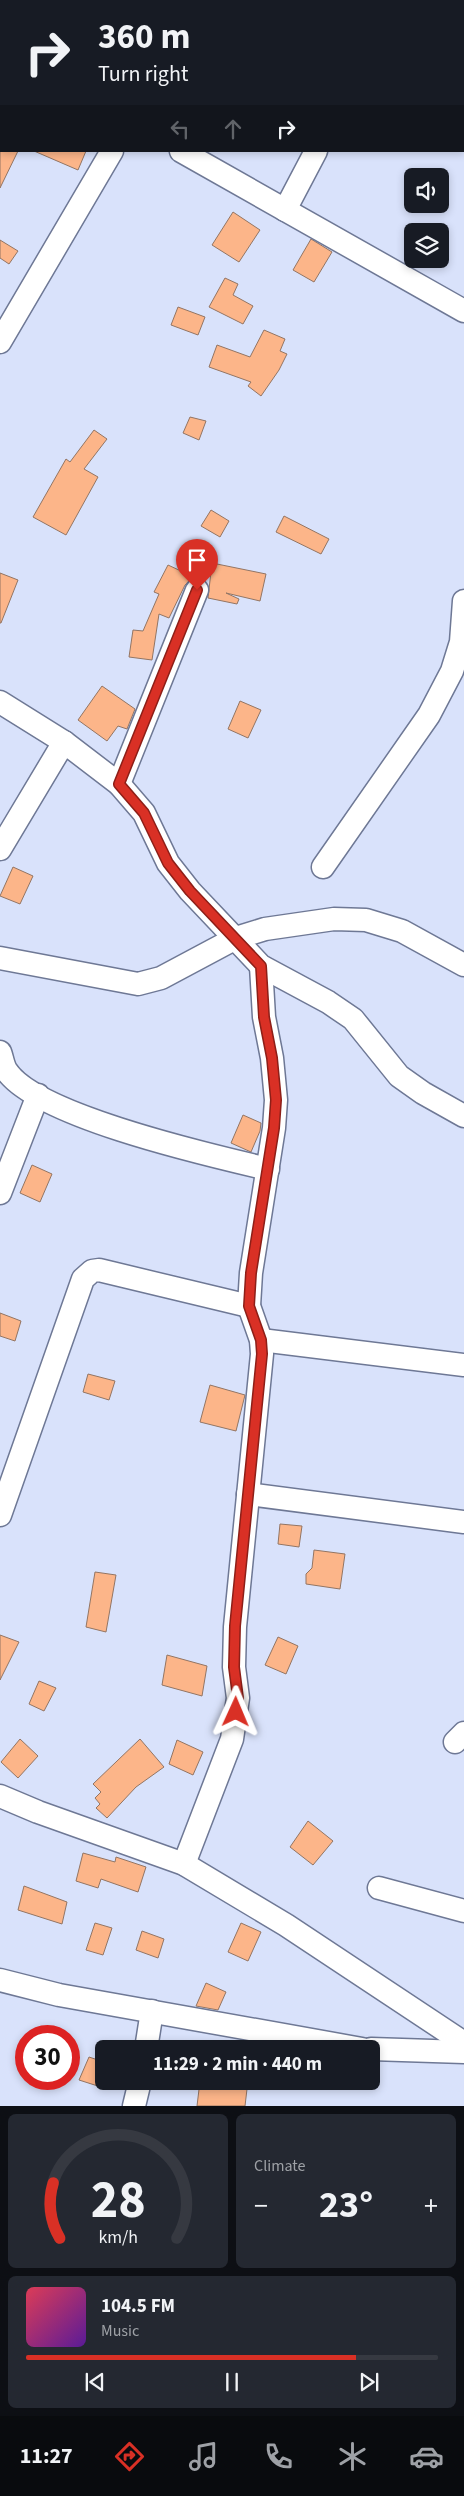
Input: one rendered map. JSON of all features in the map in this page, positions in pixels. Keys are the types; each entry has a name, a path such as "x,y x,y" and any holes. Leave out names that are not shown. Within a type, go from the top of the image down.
{"street":[{"path":"0,342 111,152"},
{"path":"183,152 464,310"},
{"path":"285,210 315,152"},
{"path":"119,784 197,590"},
{"path":"323,866 429,715 452,671 461,642 464,601"},
{"path":"0,702 64,742 119,784 144,813 168,863 190,891 261,966 328,1002 353,1019 399,1076 423,1093 464,1116"},
{"path":"0,849 64,742"},
{"path":"0,958 138,984 161,978 236,938 265,929 334,919 366,920 402,931 464,966"},
{"path":"184,1864 232,1739 238,1698 234,1667 235,1626 262,1354 261,1340 249,1306 251,1273 268,1169 276,1100 272,1058 264,1017 261,966"},
{"path":"2,1065 38,1095 75,1112 160,1144 268,1169"},
{"path":"0,1193 38,1095"},
{"path":"0,1514 83,1279 99,1270 249,1306"},
{"path":"261,1340 464,1365"},
{"path":"248,1494 464,1522"},
{"path":"0,1796 38,1812 184,1864 286,1925 464,2043"},
{"path":"379,1888 464,1911"},
{"path":"0,1980 59,1995 308,2040"},
{"path":"147,2040 152,2011"},
{"path":"380,2049 464,2052"},
{"path":"134,2106 138,2090"}],"building":[{"path":"0,152 18,152 0,188"},
{"path":"36,152 86,152 78,170"},
{"path":"233,212 260,230 239,262 212,245"},
{"path":"311,239 332,252 314,282 293,270"},
{"path":"0,240 18,251 9,264 0,258"},
{"path":"225,278 238,284 233,295 253,306 243,324 209,307"},
{"path":"178,307 205,317 198,335 171,325"},
{"path":"264,330 285,339 280,351 287,354 279,370 261,396 248,386 251,382 209,367 217,345 250,357"},
{"path":"190,417 206,421 199,440 183,433"},
{"path":"94,430 107,439 84,469 98,477 66,535 33,517 66,459 70,462"},
{"path":"211,510 229,521 220,537 201,526"},
{"path":"284,516 329,539 321,554 276,532"},
{"path":"212,563 266,574 260,601 226,593 239,599 237,604 208,598"},
{"path":"168,565 194,577 185,585 169,618 159,614 152,660 129,657 133,630 143,631 159,594 154,592"},
{"path":"0,573 18,580 1,623 0,623"},
{"path":"102,686 135,709 127,729 118,726 107,741 78,720"},
{"path":"240,701 261,710 248,738 228,729"},
{"path":"13,867 33,876 20,904 0,896"},
{"path":"243,1115 261,1123 260,1131 251,1152 231,1143"},
{"path":"32,1165 52,1174 40,1202 20,1193"},
{"path":"0,1313 21,1321 15,1341 0,1336"},
{"path":"88,1374 115,1381 109,1400 83,1392"},
{"path":"210,1385 245,1395 236,1431 200,1422"},
{"path":"280,1524 302,1526 299,1547 278,1544"},
{"path":"314,1550 345,1554 340,1589 306,1584 306,1574 312,1568"},
{"path":"95,1572 116,1575 106,1632 86,1627"},
{"path":"0,1635 19,1642 0,1680"},
{"path":"278,1637 298,1646 286,1674 265,1665"},
{"path":"167,1655 207,1666 202,1696 162,1685"},
{"path":"39,1681 56,1688 44,1711 29,1704"},
{"path":"20,1739 38,1756 18,1778 1,1762"},
{"path":"140,1739 164,1767 136,1787 107,1818 96,1808 100,1804 95,1798 101,1792 93,1784"},
{"path":"177,1740 203,1752 193,1775 169,1764"},
{"path":"308,1821 333,1841 313,1865 290,1847"},
{"path":"83,1853 115,1862 116,1857 146,1867 138,1892 101,1879 98,1888 76,1881"},
{"path":"24,1886 67,1902 62,1924 18,1910"},
{"path":"95,1923 112,1928 103,1955 86,1950"},
{"path":"241,1923 261,1932 248,1961 228,1952"},
{"path":"142,1931 164,1939 158,1958 136,1950"},
{"path":"206,1983 226,1992 218,2010 196,2006"},
{"path":"89,2057 95,2059 95,2085 80,2080"},
{"path":"199,2090 247,2090 245,2106 197,2106"}],"route":[{"path":"197,590 119,784 144,813 168,863 190,891 261,966 264,1017 272,1058 276,1100 274,1128 251,1273 249,1306 261,1340 262,1354 235,1626 234,1667 238,1698 236,1712"}]}
